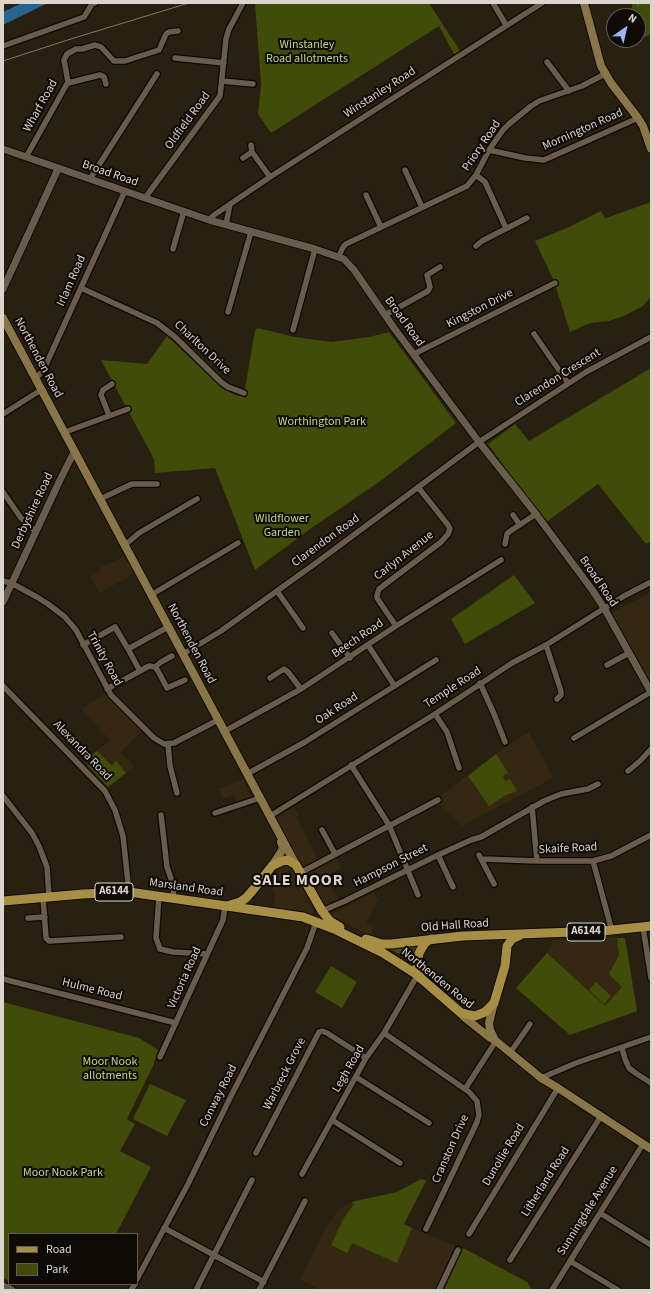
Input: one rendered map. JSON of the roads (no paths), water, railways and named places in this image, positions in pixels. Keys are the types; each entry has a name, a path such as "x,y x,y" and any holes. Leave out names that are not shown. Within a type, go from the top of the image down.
{"main road":[{"path":"584,3 599,60 605,74 643,126 651,148"},
{"name":"Northenden Road","path":"3,318 281,838 322,911 330,921 361,937 382,944 391,944"},
{"path":"272,866 283,848 281,838"},
{"path":"272,866 288,860 296,865"},
{"name":"A6144","path":"225,906 240,902 253,890 272,866"},
{"path":"253,890 257,907 267,912"},
{"name":"Marsland Road","path":"3,901 110,892 129,892 302,917 316,922"},
{"name":"Northenden Road","path":"316,922 383,953 405,967 419,977 464,1017 541,1078 651,1150"},
{"name":"Old Hall Road","path":"391,944 431,939 486,935 612,931 647,927"},
{"path":"486,935 502,944 506,951"},
{"path":"461,1013 475,1016 485,1012 494,1003 505,966 506,951 509,942 521,935"},
{"path":"419,977 417,967 420,953 425,943 431,939"},
{"name":"Northenden Road","path":"494,1003 489,1023 490,1030 496,1041"}],"street":[{"path":"3,46 84,17 92,4 95,3"},
{"name":"Oldfield Road","path":"145,198 217,102 222,91 228,34 243,3"},
{"path":"493,3 506,25"},
{"name":"Winstanley Road","path":"209,220 214,215 270,177 542,3"},
{"name":"Wharf Road","path":"26,157 68,83 64,60 69,52 95,44 101,47 114,61 124,61 159,50 166,34 169,32 178,31"},
{"path":"175,58 224,63"},
{"path":"548,62 569,91"},
{"path":"90,179 157,74"},
{"name":"Priory Road","path":"339,256 346,244 467,186 476,174 489,150 509,124 525,110 539,101 582,86 605,74"},
{"path":"68,83 100,75 104,77 106,84"},
{"path":"222,81 253,84"},
{"name":"Mornington Road","path":"489,150 525,158 544,160 638,118"},
{"path":"251,145 252,152 270,177"},
{"name":"Broad Road","path":"3,150 209,220 315,249 339,256 344,259 354,270 385,315 479,442 536,514 604,608 651,692"},
{"path":"243,158 252,152"},
{"path":"3,289 58,168"},
{"path":"405,170 422,207"},
{"path":"476,174 484,182 506,228"},
{"name":"Irlam Road","path":"35,377 44,369 125,191"},
{"path":"366,195 381,227"},
{"path":"226,225 230,204"},
{"path":"173,249 184,211"},
{"path":"476,246 482,241 527,218"},
{"path":"228,312 251,232"},
{"path":"293,330 315,249"},
{"path":"385,315 428,291 430,287 427,276 440,267"},
{"name":"Kingston Drive","path":"414,354 555,283"},
{"name":"Charlton Drive","path":"81,288 157,323 175,336 221,382 244,393"},
{"path":"534,334 568,383"},
{"name":"Clarendon Crescent","path":"479,442 586,372 651,337"},
{"path":"109,415 101,395 103,390 112,384"},
{"path":"3,414 41,390"},
{"path":"65,432 128,409"},
{"name":"Clarendon Road","path":"183,654 221,631 277,591 479,442"},
{"name":"Derbyshire Road","path":"3,602 66,468 72,456 76,453"},
{"path":"100,499 132,484 157,484"},
{"name":"Carlyn Avenue","path":"396,626 382,606 377,595 381,586 441,542 448,534 450,529 418,487"},
{"path":"3,492 21,518 36,532"},
{"path":"125,545 139,533 197,499"},
{"path":"505,544 507,534 536,514"},
{"path":"514,515 520,525"},
{"path":"151,595 238,543"},
{"name":"Beech Road","path":"224,731 301,689 350,658 396,626 501,560"},
{"name":"Trinity Road","path":"3,581 11,583 57,610 70,623 111,695 154,738 160,742 168,744"},
{"name":"Temple Road","path":"270,816 434,714 512,663 546,645 604,608 651,582"},
{"path":"277,591 303,628"},
{"path":"83,644 115,627 140,671"},
{"path":"128,649 168,627"},
{"path":"332,633 350,658"},
{"path":"368,645 394,685"},
{"path":"546,645 561,691 561,695 557,698"},
{"path":"607,665 629,653"},
{"path":"155,667 160,662 172,656"},
{"name":"Oak Road","path":"247,774 305,742 436,660"},
{"path":"107,689 149,666 155,667 167,688 185,680"},
{"path":"270,678 284,669 301,689"},
{"path":"480,683 505,742"},
{"name":"Alexandra Road","path":"3,686 105,792 115,810 123,836 129,892"},
{"path":"574,738 651,692"},
{"path":"434,714 447,732 459,768"},
{"path":"177,793 170,766 168,744 174,744 182,741 218,720"},
{"path":"628,771 651,749"},
{"path":"352,765 389,825 418,895"},
{"name":"Hampson Street","path":"322,911 438,854 481,837 532,807 561,794 581,790 598,784"},
{"path":"3,796 24,823 39,846 47,867 45,917 47,940 51,942 121,937"},
{"path":"215,813 260,798"},
{"path":"300,873 438,800"},
{"path":"532,807 536,861"},
{"path":"161,815 167,867 174,887 173,898"},
{"path":"322,830 335,854"},
{"name":"Skaife Road","path":"494,884 480,857 536,861 593,861 611,856 651,835"},
{"path":"438,854 453,887"},
{"path":"593,861 612,931"},
{"path":"159,896 156,938 160,949 173,952 207,954"},
{"name":"Victoria Road","path":"160,1057 223,920 225,906"},
{"path":"28,918 45,917"},
{"name":"Conway Road","path":"138,1277 188,1184 231,1096 307,948 316,922"},
{"path":"647,927 651,978"},
{"name":"Legh Road","path":"302,1174 366,1058 384,1033 419,977"},
{"name":"Hulme Road","path":"3,979 176,1023"},
{"path":"510,1053 530,1024"},
{"name":"Warbreck Grove","path":"256,1153 319,1032 322,1031 327,1033 366,1058"},
{"name":"Cranston Drive","path":"384,1033 465,1089 477,1101 477,1122 426,1229"},
{"path":"541,1078 576,1063 651,1037"},
{"path":"465,1089 496,1041"},
{"path":"622,1048 625,1059 630,1068 651,1083"},
{"path":"356,1077 429,1123"},
{"name":"Dunollie Road","path":"469,1234 558,1088"},
{"name":"Litherland Road","path":"510,1260 601,1116"},
{"path":"332,1120 400,1163"},
{"name":"Sunningdale Avenue","path":"552,1290 643,1144"},
{"path":"196,1290 252,1180"},
{"path":"259,1290 305,1201"},
{"path":"600,1213 651,1245"},
{"path":"164,1228 264,1282"},
{"path":"439,1290 458,1250"},
{"path":"570,1261 618,1290"},
{"path":"3,1286 12,1290"}],"water":[{"path":"22,3 48,3 3,25 3,12"}],"tram line":[{"path":"3,61 189,3"}],"district":[{"name":"SALE MOOR","path":"298,881"}],"park label":[{"name":"Winstanley Road allotments","path":"307,52"},
{"name":"Worthington Park","path":"322,422"},
{"name":"Wildflower Garden","path":"282,526"},
{"name":"Moor Nook allotments","path":"110,1069"},
{"name":"Moor Nook Park","path":"63,1173"}]}
